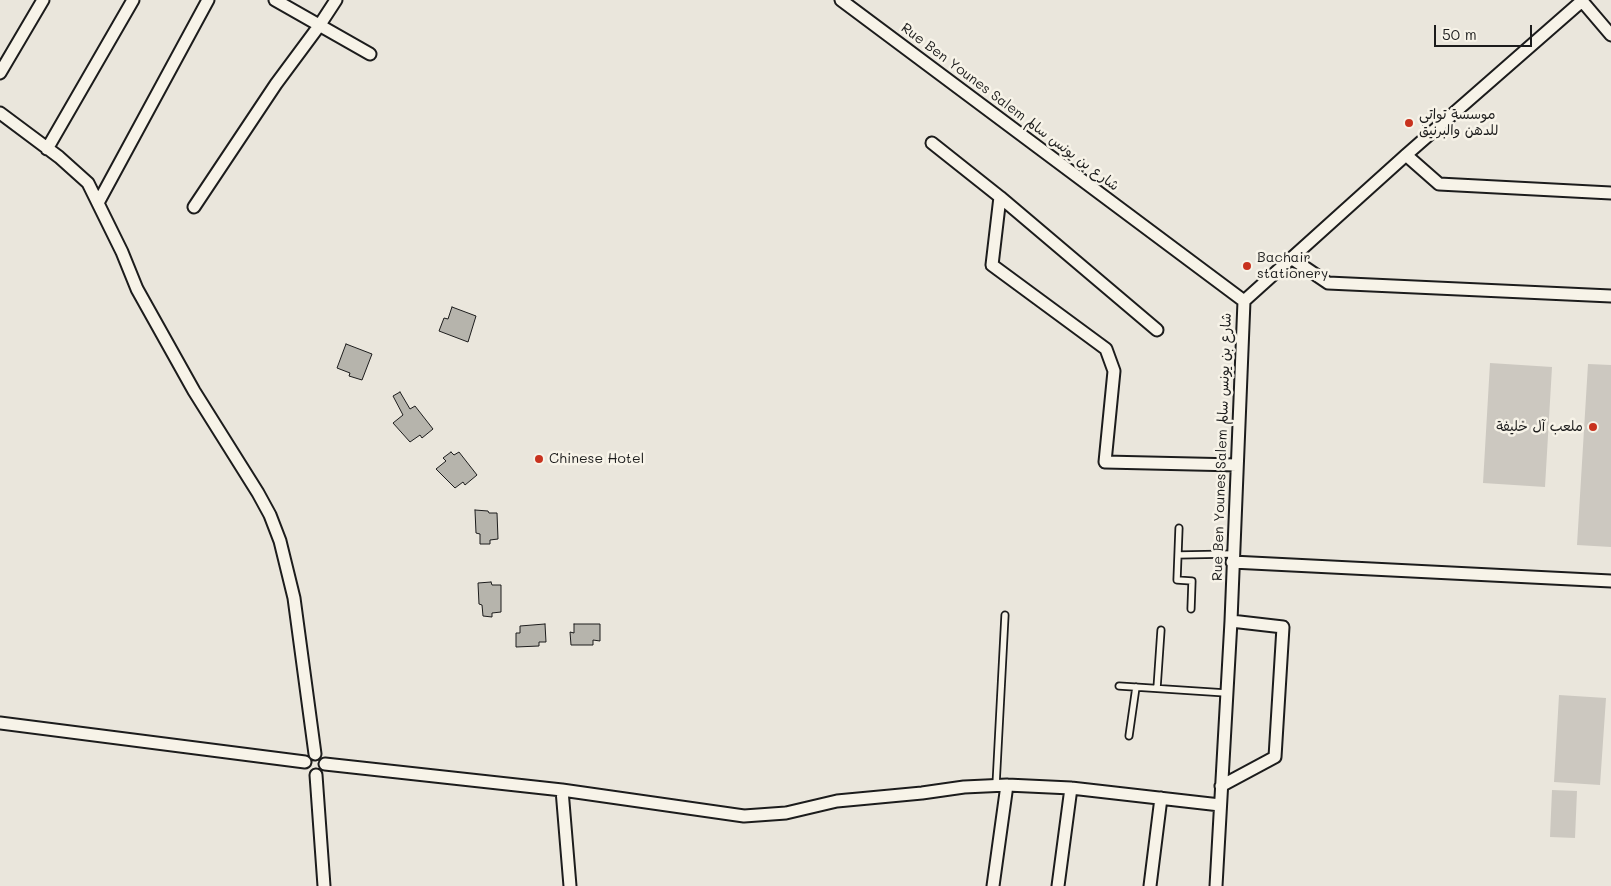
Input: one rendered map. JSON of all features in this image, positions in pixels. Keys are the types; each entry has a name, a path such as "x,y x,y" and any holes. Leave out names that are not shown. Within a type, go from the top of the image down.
{"street":[{"path":"0,73 43,0"},
{"path":"47,149 133,0"},
{"path":"98,203 208,0"},
{"path":"275,0 370,54"},
{"path":"194,208 276,84 336,0"},
{"name":"Rue Ben Younes Salem شارع بن يونس سالم","path":"841,0 1244,301 1232,558 1231,622 1216,886"},
{"path":"1244,301 1406,155 1583,1 1611,35"},
{"path":"0,113 88,183 122,252 137,289 194,391 270,515 280,541 294,598 315,754"},
{"path":"932,143 1000,197 1157,330"},
{"path":"1406,155 1439,184 1611,193"},
{"path":"1000,197 992,265 1106,349 1114,370 1106,462 1237,465"},
{"path":"1291,258 1328,283 1611,296"},
{"path":"1232,558 1611,581"},
{"path":"1221,786 1275,757 1283,627 1231,622"},
{"path":"0,723 305,762"},
{"path":"315,754 321,756 325,764 322,772 316,775 307,771 305,762 308,756 315,754"},
{"path":"325,764 562,790 744,816 786,813 836,801 922,793 964,786 1001,785 1071,788 1220,805"},
{"path":"316,775 324,886"},
{"path":"993,886 1001,785"},
{"path":"1058,886 1071,788"},
{"path":"562,790 570,886"},
{"path":"1150,886 1161,798"}],"lane":[{"path":"1179,528 1177,580 1192,581 1191,609"},
{"path":"1178,554 1232,558"},
{"path":"1001,785 1005,614"},
{"path":"1157,688 1161,630"},
{"path":"1119,686 1226,693"},
{"path":"1129,736 1136,687"}],"shaded area":[{"path":"1490,363 1552,367 1545,487 1483,483"},
{"path":"1588,364 1611,365 1611,547 1577,545"},
{"path":"1559,695 1606,698 1600,785 1554,782"},
{"path":"1552,790 1577,791 1575,838 1550,837"}],"building":[{"path":"452,307 476,316 468,342 439,331 444,318 448,319"},
{"path":"346,344 372,354 362,380 349,376 350,373 337,368"},
{"path":"400,392 410,409 415,406 433,429 422,438 420,435 410,442 393,423 403,415 393,396"},
{"path":"451,452 454,455 459,452 477,475 465,485 463,482 455,488 436,469 446,461 443,458"},
{"path":"475,510 497,513 498,539 490,540 490,544 480,544 480,534 476,533"},
{"path":"491,582 492,585 501,585 501,612 492,613 492,617 483,616 482,605 479,604 478,583"},
{"path":"545,624 546,642 539,642 539,646 516,647 516,633 520,633 520,626"},
{"path":"574,624 600,624 600,641 593,640 593,645 571,645 570,632 574,633"}],"place":[{"name":"موسسة تواتي للدهن والبرنيق","path":"1409,123"},
{"name":"Bachair stationery","path":"1247,266"},
{"name":"ملعب آل خليفة","path":"1593,427"},
{"name":"Chinese Hotel","path":"539,459"}]}
